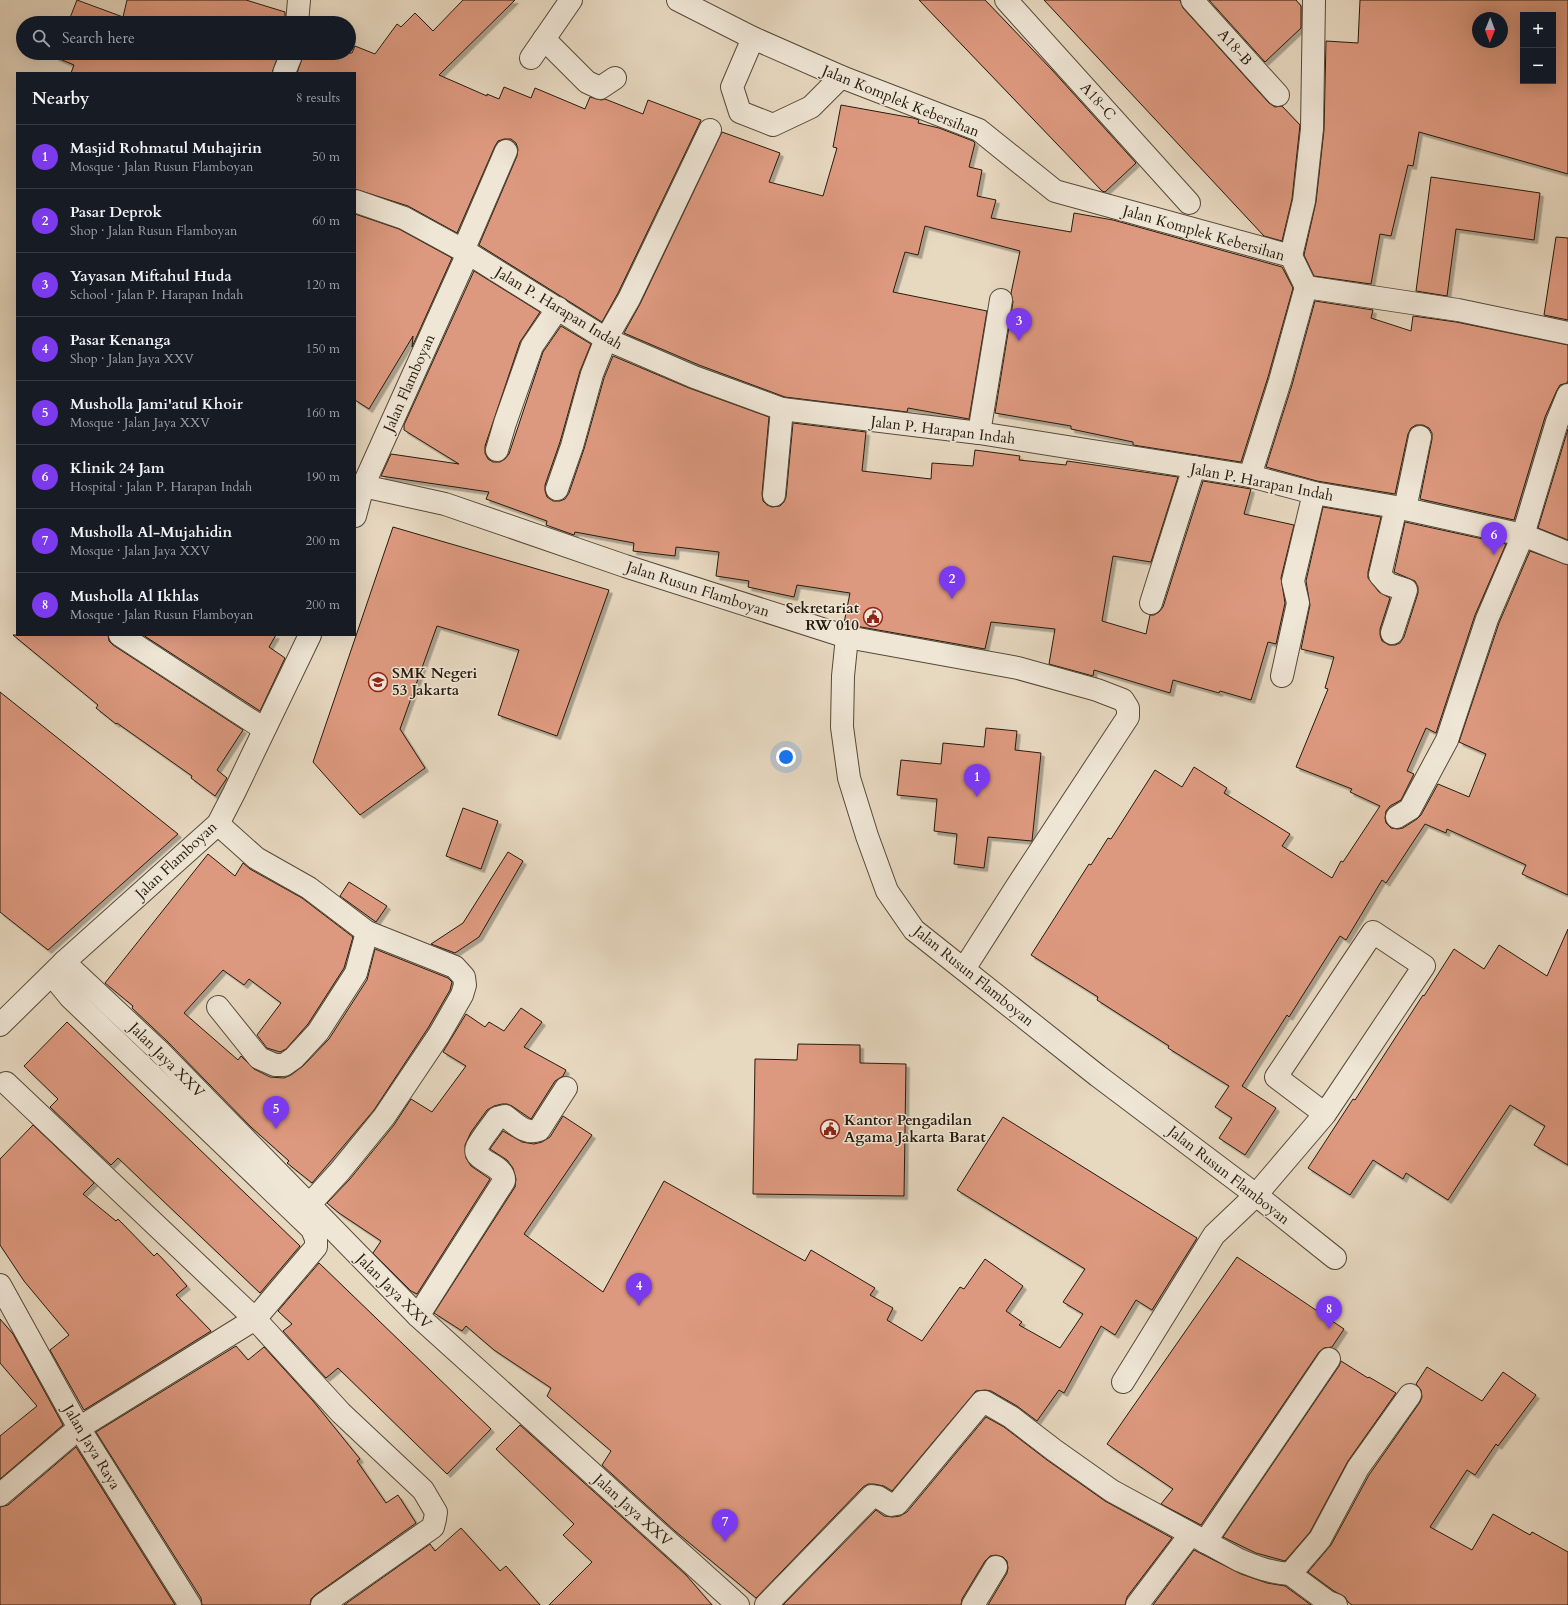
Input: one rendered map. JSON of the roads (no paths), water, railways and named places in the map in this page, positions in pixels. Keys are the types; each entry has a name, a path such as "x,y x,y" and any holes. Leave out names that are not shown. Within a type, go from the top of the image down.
{"street":[{"path":"298,16 299,0"},
{"path":"531,58 571,0"},
{"name":"Jalan Komplek Kebersihan","path":"678,0 754,38 842,77 979,130 1055,191 1291,256 1306,287"},
{"name":"A18-C","path":"1006,0 1189,203"},
{"name":"A18-B","path":"1192,0 1278,95"},
{"path":"1291,256 1304,201 1312,128 1314,0"},
{"path":"754,38 732,87 740,112 773,125 811,107 842,77"},
{"path":"544,39 586,82 600,88 615,78"},
{"path":"284,72 289,60"},
{"path":"557,489 572,446 592,374 606,339 636,284 710,130"},
{"name":"Jalan Flamboyan","path":"356,512 363,486 466,252 506,151"},
{"name":"Jalan P. Harapan Indah","path":"356,201 404,218 466,252 606,339 694,377 782,410 979,433 1250,476 1314,493 1400,508 1523,535 1568,553"},
{"path":"1250,476 1280,380 1306,287 1458,310 1568,333"},
{"path":"979,433 1001,300"},
{"path":"497,450 532,346 558,308"},
{"path":"1397,817 1410,810 1447,740 1487,619 1523,535 1557,422 1568,395"},
{"path":"774,494 782,410"},
{"path":"1392,633 1406,590 1388,584 1380,575 1420,437"},
{"path":"1151,603 1194,467"},
{"name":"Jalan Rusun Flamboyan","path":"363,486 445,504 625,566 847,638 843,676 842,727 849,778 867,836 887,891 914,930 1098,1076 1256,1195 1335,1258"},
{"path":"1282,676 1298,602 1293,581 1314,493"},
{"path":"122,636 264,729"},
{"name":"Jalan Flamboyan","path":"0,1025 58,968 218,824 310,636"},
{"path":"847,638 1018,668 1097,690 1123,700 1128,708 1128,717 964,969"},
{"path":"218,824 256,858 309,888 367,932 455,967 464,977 465,985 462,995 439,1035 384,1117 340,1171 309,1205"},
{"path":"218,1006 259,1058 275,1065 284,1066 294,1058 318,1032 356,973 367,932"},
{"path":"1123,1382 1214,1235 1256,1195 1325,1114 1424,966 1373,932 1276,1077 1325,1114"},
{"path":"0,1495 79,1428 255,1319 316,1247 316,1238 312,1229 70,997 58,968"},
{"name":"Jalan Jaya XXV","path":"58,968 159,1051 418,1316 738,1605"},
{"path":"6,1083 255,1319 340,1413 423,1490 436,1512 436,1519 433,1527 322,1605"},
{"path":"418,1316 504,1181 504,1176 501,1170 479,1157 477,1153 478,1146 497,1118 506,1116 527,1132 539,1130 566,1088"},
{"name":"Jalan Jaya Raya","path":"0,1285 79,1428 190,1605"},
{"path":"1137,1605 1198,1538 1329,1359"},
{"path":"1290,1574 1320,1539 1358,1468 1410,1395"},
{"path":"766,1605 872,1496 878,1497 891,1505 897,1504 982,1402 985,1402 1011,1417 1054,1450 1112,1491 1198,1538 1259,1569 1276,1573 1290,1574 1330,1604"},
{"path":"973,1605 996,1567"}],"place":[{"name":"Yayasan Miftahul Huda","path":"1019,341"},
{"name":"Klinik 24 Jam","path":"1494,555"},
{"name":"Pasar Deprok","path":"952,599"},
{"name":"Sekretariat RW 010","path":"873,617"},
{"name":"SMK Negeri 53 Jakarta","path":"378,682"},
{"name":"Masjid Rohmatul Muhajirin","path":"977,797"},
{"name":"Musholla Jami'atul Khoir","path":"276,1129"},
{"name":"Kantor Pengadilan Agama Jakarta Barat","path":"830,1129"},
{"name":"Pasar Kenanga","path":"639,1306"},
{"name":"Musholla Al Ikhlas","path":"1329,1329"},
{"name":"Musholla Al-Mujahidin","path":"725,1542"}]}
